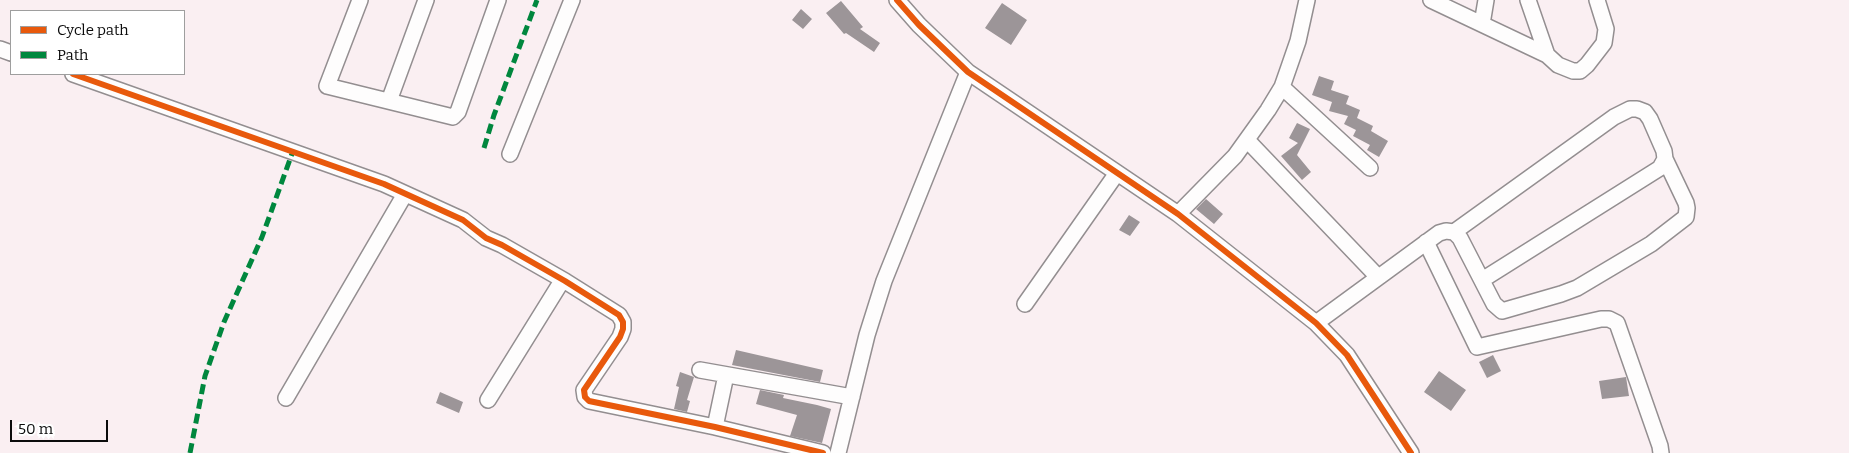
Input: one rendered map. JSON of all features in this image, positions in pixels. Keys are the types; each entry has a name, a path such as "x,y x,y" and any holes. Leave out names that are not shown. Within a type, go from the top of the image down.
{"street":[{"path":"360,0 327,86 449,117 456,116 498,0"},
{"path":"389,101 426,0"},
{"path":"510,154 572,0"},
{"path":"897,0 919,25 968,72 1178,214 1316,323 1347,355 1358,370 1411,453"},
{"path":"1178,214 1220,173 1247,140 1282,87 1298,41 1307,0"},
{"path":"1431,0 1547,54 1565,69 1580,71 1600,52 1607,36 1597,0"},
{"path":"1482,24 1486,0"},
{"path":"1528,0 1547,54"},
{"path":"838,453 867,335 884,281 968,72"},
{"path":"76,75 384,184 463,220 486,238 502,245 565,281 618,316 623,322 620,337 584,390 587,399 823,453"},
{"path":"1282,87 1370,168"},
{"path":"1316,323 1426,242 1439,233 1446,231 1454,232 1460,238 1494,304 1502,310 1561,294 1577,288 1651,244 1682,222 1687,213 1686,203 1665,159 1664,151 1650,119 1645,112 1630,109 1614,117 1454,232"},
{"path":"1247,140 1378,277"},
{"path":"1482,280 1660,168 1665,159"},
{"path":"1025,304 1117,173"},
{"path":"286,398 405,194"},
{"path":"1426,242 1476,347 1601,319 1609,319 1617,323 1657,436 1661,453"},
{"path":"488,400 560,284 565,281"},
{"path":"700,370 852,397"},
{"path":"715,427 726,375"}],"building":[{"path":"841,1 863,27 860,29 880,43 874,52 846,33 844,34 826,13"},
{"path":"1002,3 1027,20 1011,45 985,28"},
{"path":"801,9 812,19 803,29 792,20"},
{"path":"1319,76 1334,81 1331,90 1349,96 1346,104 1360,110 1357,118 1373,126 1371,131 1388,141 1379,157 1367,150 1370,145 1353,136 1356,130 1344,124 1348,116 1329,111 1332,102 1312,95"},
{"path":"1297,123 1310,129 1297,155 1311,172 1302,180 1281,156 1298,143 1289,138"},
{"path":"1206,199 1223,214 1214,224 1196,209"},
{"path":"1129,215 1140,222 1130,236 1119,230"},
{"path":"736,350 823,370 820,382 732,365"},
{"path":"1493,355 1501,371 1487,378 1479,362"},
{"path":"1439,371 1466,390 1451,411 1424,392"},
{"path":"680,372 694,377 687,400 690,401 687,412 674,409 679,387 676,386"},
{"path":"1626,377 1629,396 1602,399 1599,381"},
{"path":"760,390 784,395 783,398 831,409 822,443 790,436 797,415 756,404"},
{"path":"440,392 463,402 459,413 436,403"}],"marked path":[{"path":"484,148 494,115 537,0"},
{"path":"190,453 205,376 224,322 262,237 293,151"}],"cycle path":[{"path":"897,0 919,25 968,72 1178,214 1316,323 1347,355 1411,453"},
{"path":"76,75 384,184 463,220 486,238 502,245 565,281 619,315 623,322 623,329 620,337 584,390 585,397 589,401 715,427 823,453"}]}
